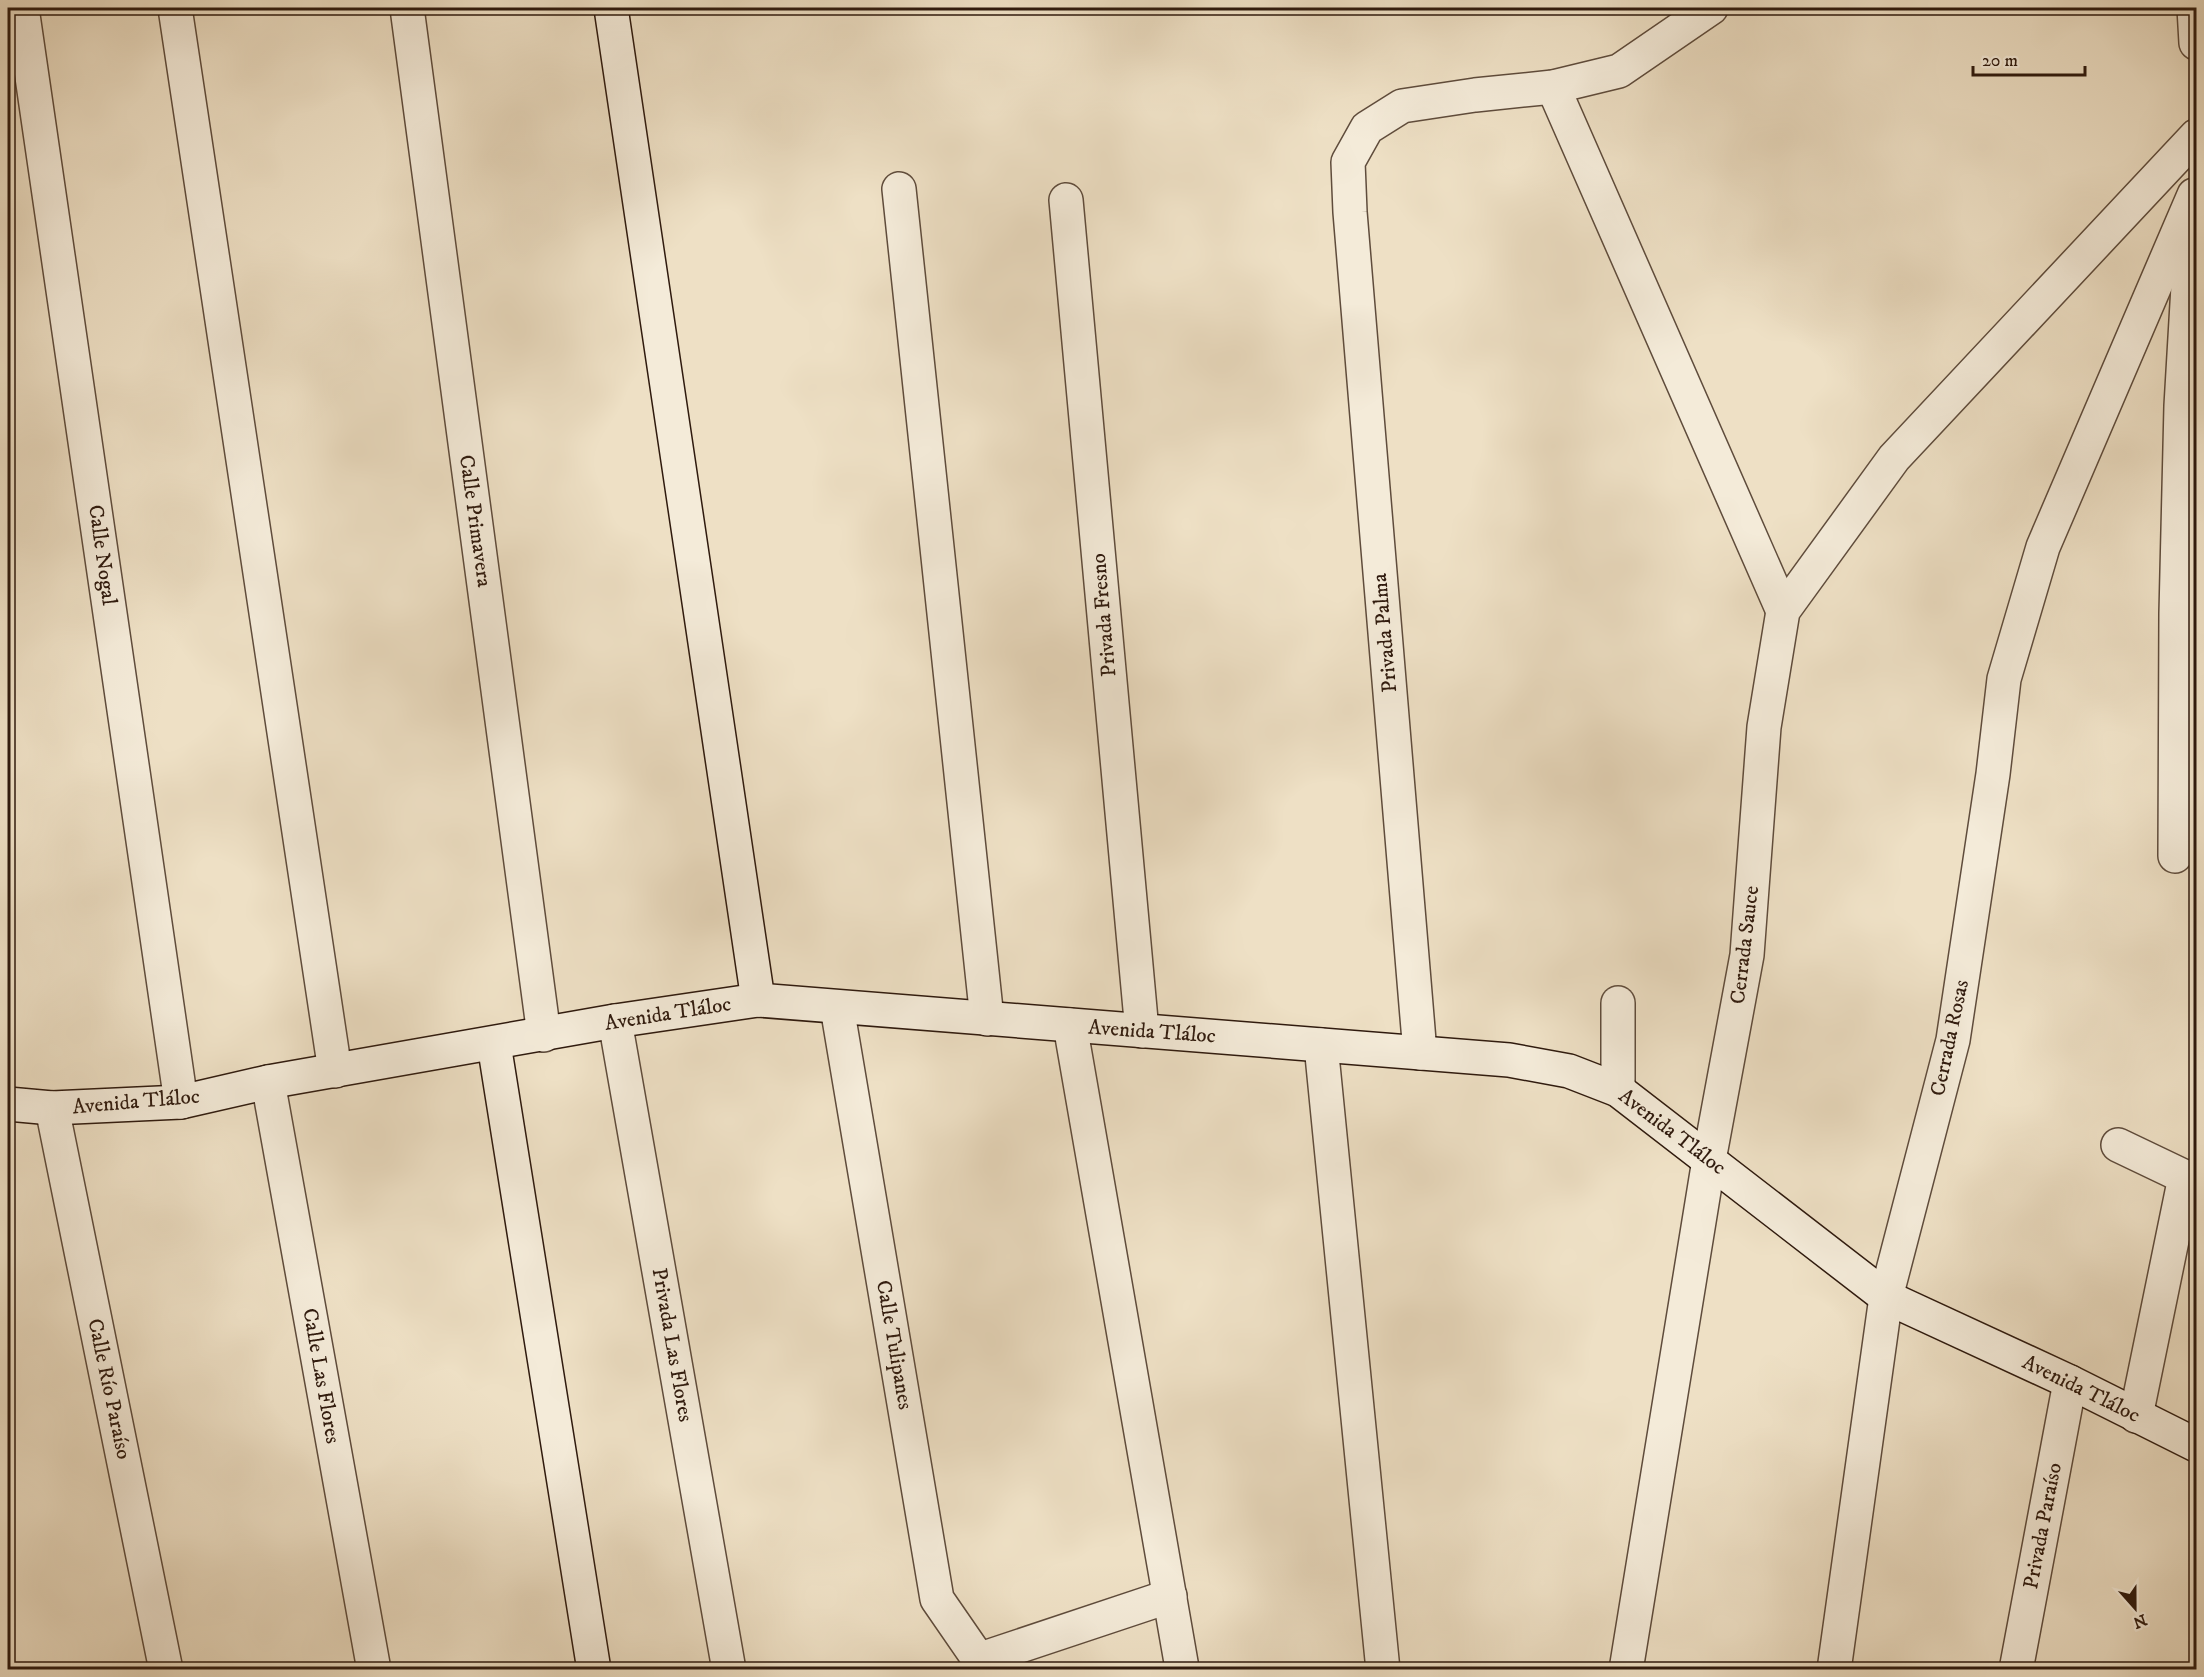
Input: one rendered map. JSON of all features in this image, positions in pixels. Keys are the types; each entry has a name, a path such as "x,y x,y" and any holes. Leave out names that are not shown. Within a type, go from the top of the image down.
{"street":[{"name":"Calle Nogal","path":"22,8 181,1102"},
{"path":"175,8 335,1071"},
{"name":"Calle Primavera","path":"407,8 544,1035"},
{"path":"611,8 758,1000"},
{"name":"Privada Palma","path":"1420,1053 1350,212 1348,162 1367,128 1402,106 1553,87 1619,71 1712,8"},
{"path":"2194,8 2196,43"},
{"path":"1553,87 1783,611"},
{"path":"1783,611 1894,458 2196,136"},
{"path":"2175,856 2176,613 2189,409 2195,185"},
{"name":"Cerrada Rosas","path":"1834,1670 1886,1297 1953,1040 1993,774 2004,678 2043,547 2195,185"},
{"path":"899,189 987,1018"},
{"name":"Privada Fresno","path":"1066,200 1142,1031"},
{"name":"Cerrada Sauce","path":"1626,1670 1709,1160 1747,955 1764,727 1783,611"},
{"name":"Avenida Tláloc","path":"8,1104 51,1108 181,1102 268,1082 615,1021 758,1000 1509,1060 1569,1071 1618,1090 1886,1297 2070,1382 2196,1445"},
{"path":"1618,1003 1618,1090"},
{"name":"Calle Tulipanes","path":"837,1006 937,1599 982,1665"},
{"name":"Privada Las Flores","path":"615,1021 729,1670"},
{"path":"1070,1025 1182,1668"},
{"path":"494,1044 594,1670"},
{"path":"1321,1045 1383,1670"},
{"name":"Calle Las Flores","path":"268,1082 374,1670"},
{"name":"Calle Río Paraíso","path":"51,1108 166,1670"},
{"path":"2118,1145 2191,1178 2136,1416"},
{"name":"Privada Paraíso","path":"2016,1670 2070,1382"},
{"path":"982,1665 1170,1596"}]}
